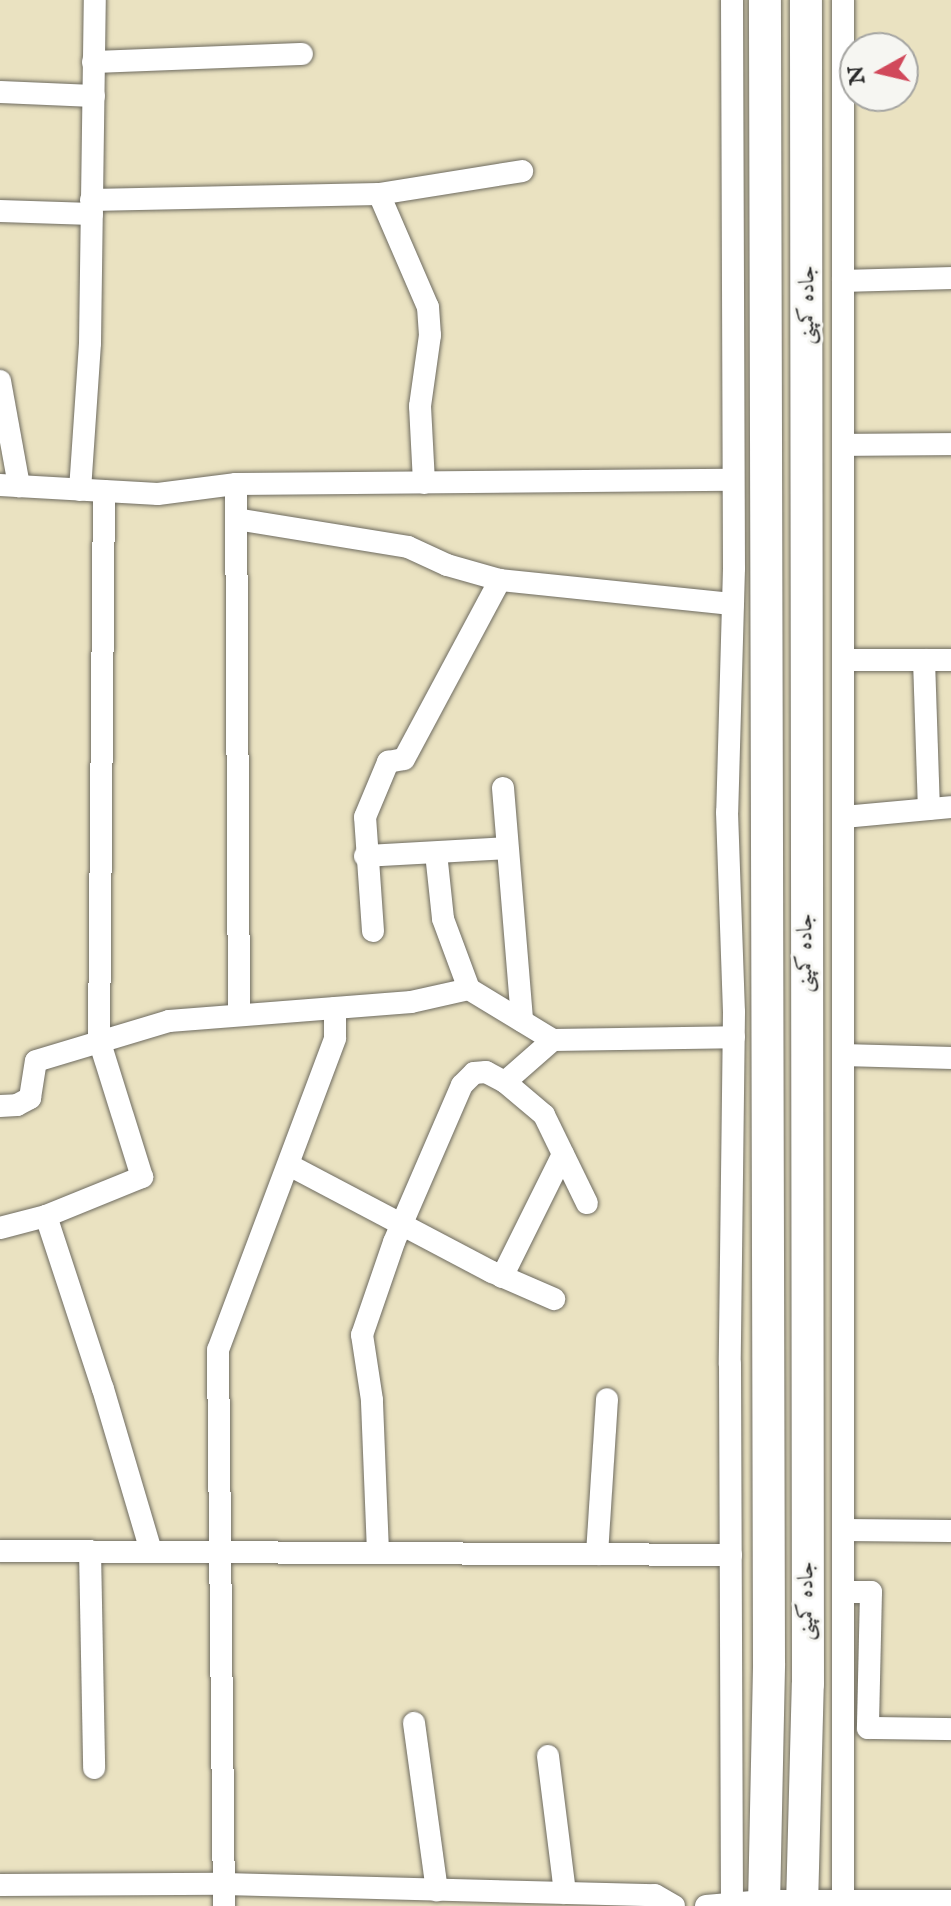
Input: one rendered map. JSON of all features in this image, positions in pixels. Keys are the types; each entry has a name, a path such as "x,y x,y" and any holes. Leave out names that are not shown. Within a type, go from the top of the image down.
{"highway":[{"name":"جاده کمپنی","path":"764,1903 769,1663 765,0"},
{"name":"جاده کمپنی","path":"802,1904 808,1684 806,0"}],"street":[{"path":"80,490 90,343 95,0"},
{"path":"732,0 733,604 727,812 734,1037 732,1905"},
{"path":"843,0 843,1904"},
{"path":"93,62 302,54"},
{"path":"0,92 94,96"},
{"path":"0,211 379,194 522,171"},
{"path":"379,194 428,307 430,335 420,406 424,483"},
{"path":"843,281 951,278"},
{"path":"0,381 10,486 158,494 236,484 732,480"},
{"path":"843,445 951,444"},
{"path":"236,484 239,1014"},
{"path":"0,1228 46,1216 138,1182 142,1177 99,1040 104,491"},
{"path":"236,519 408,547 447,565 500,580 733,604"},
{"path":"373,931 365,856 365,817 388,762 404,759 500,580"},
{"path":"843,660 951,660"},
{"path":"844,817 940,808 924,660"},
{"path":"503,788 522,1021"},
{"path":"365,856 507,848"},
{"path":"436,853 443,919 469,989 553,1040 734,1037"},
{"path":"0,1106 17,1105 30,1098 36,1061 169,1021 411,1002 469,989"},
{"path":"224,1895 218,1350 335,1038 335,1008"},
{"path":"505,1082 553,1040"},
{"path":"844,1055 951,1058"},
{"path":"378,1552 372,1400 362,1335 401,1224 462,1085 474,1073 486,1072 505,1082 544,1115 587,1203"},
{"path":"502,1277 563,1154"},
{"path":"289,1165 502,1277 554,1299"},
{"path":"46,1216 151,1551"},
{"path":"597,1554 607,1399"},
{"path":"844,1530 951,1531"},
{"path":"0,1551 731,1555"},
{"path":"90,1551 94,1768"},
{"path":"844,1592 871,1592 868,1728 951,1729"},
{"path":"414,1723 437,1890"},
{"path":"548,1756 565,1893"},
{"path":"0,1885 224,1895 437,1890 655,1895 674,1906"},
{"path":"706,1906 951,1901"}]}
